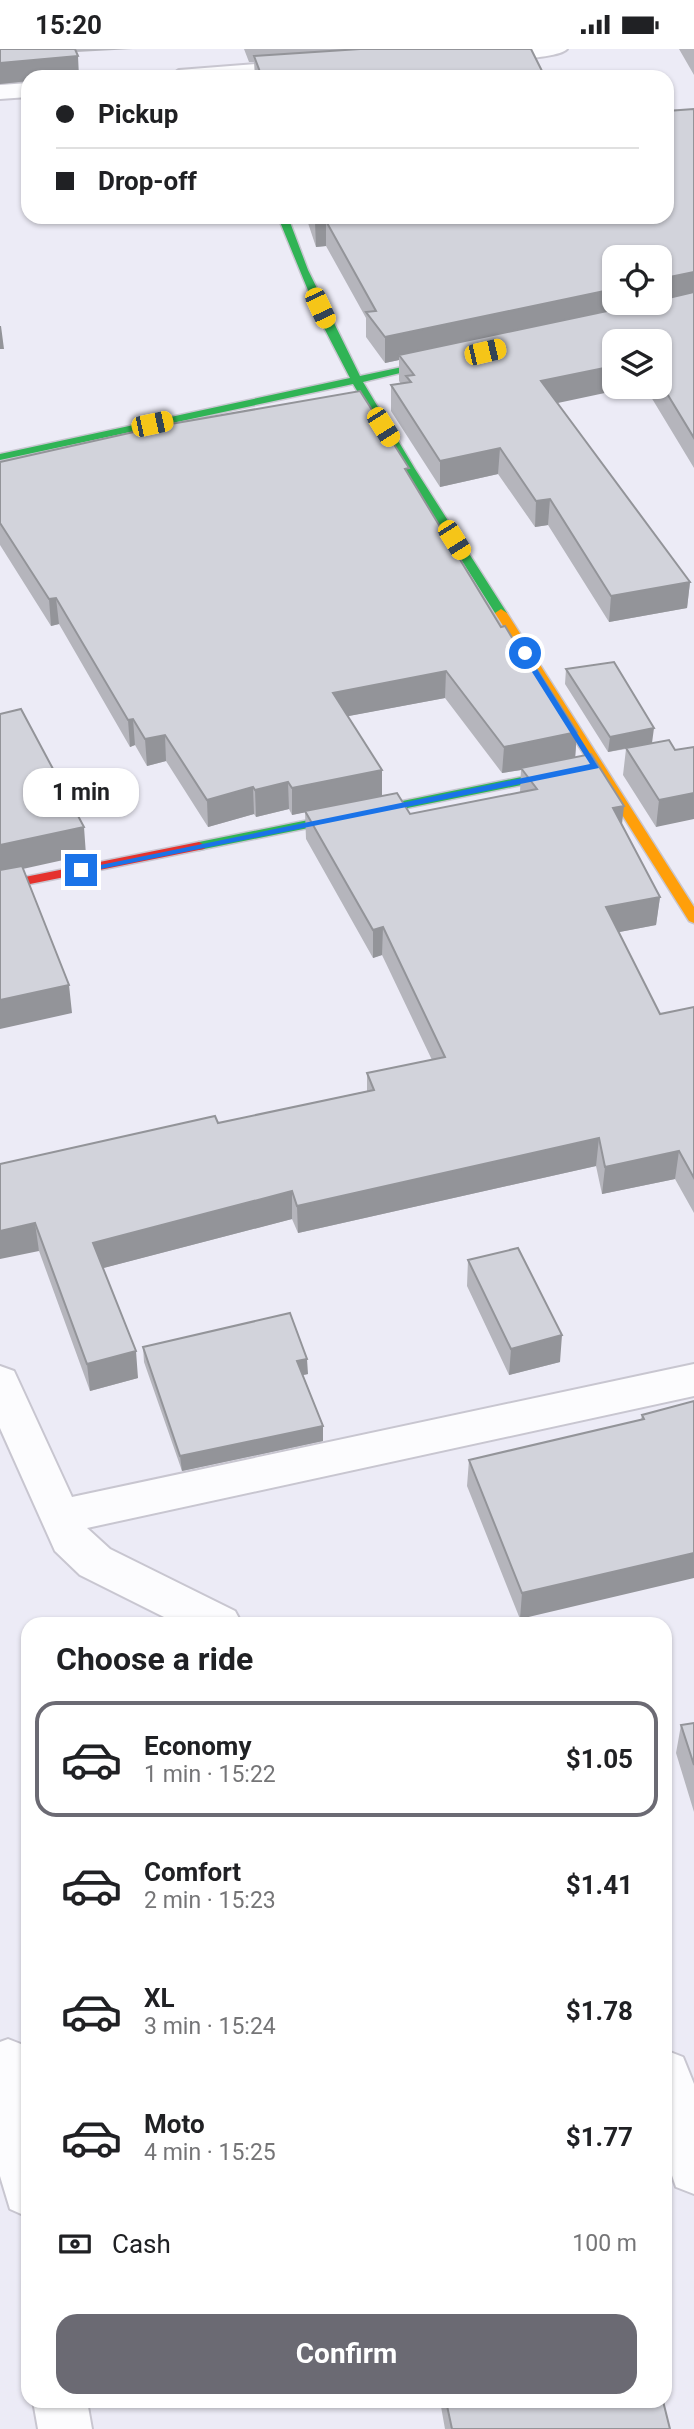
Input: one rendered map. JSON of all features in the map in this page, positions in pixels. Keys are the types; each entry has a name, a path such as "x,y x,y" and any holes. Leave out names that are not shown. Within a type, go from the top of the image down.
{"street":[{"path":"226,49 234,70"},
{"path":"458,56 556,49"},
{"path":"284,70 332,65"},
{"path":"0,92 21,90"},
{"path":"285,224 297,259 355,381 595,766 694,918"},
{"path":"0,457 463,357"},
{"path":"0,886 620,761"},
{"path":"60,1517 694,1380"},
{"path":"0,1383 70,1539 95,1562 206,1617"},
{"path":"8,2063 21,2146"},
{"path":"672,2092 694,2169"},
{"path":"61,2408 65,2429"}],"building":[{"path":"0,49 75,49 78,56 0,63"},
{"path":"360,49 531,49 542,70 259,70 254,56"},
{"path":"694,109 694,272 672,277 672,245 602,245 602,292 385,337 366,312 376,311 328,224 674,224 674,110"},
{"path":"694,292 694,438 670,399 672,329 602,329 602,368 541,381 690,582 611,596 550,499 536,501 500,448 440,461 391,385 411,382 406,376 414,375 399,355 602,312 602,315 672,315 672,297"},
{"path":"360,391 409,468 405,469 501,627 505,626 528,664 533,663 577,732 504,747 446,671 333,693 382,770 292,788 288,782 255,790 253,787 207,800 165,735 145,739 133,719 128,720 56,598 49,599 0,523 0,462 165,425"},
{"path":"614,662 654,728 610,737 566,669"},
{"path":"21,709 84,827 0,845 0,714"},
{"path":"669,740 675,750 694,747 694,793 659,800 626,748"},
{"path":"591,754 624,806 613,808 660,897 606,907 660,1014 694,1007 694,1178 679,1151 605,1167 599,1138 297,1206 292,1191 93,1243 136,1351 87,1364 35,1223 0,1231 0,1164 215,1116 218,1123 374,1090 367,1073 445,1057 383,927 373,930 305,811 397,793 410,814 537,789 521,768"},
{"path":"22,866 69,985 0,1000 0,870"},
{"path":"518,1248 562,1335 511,1349 468,1260"},
{"path":"290,1313 307,1359 297,1361 323,1426 180,1456 143,1347"},
{"path":"694,1401 694,1553 522,1593 469,1460 644,1419 642,1415"},
{"path":"694,1723 694,1765 681,1725"},
{"path":"448,2408 665,2408 670,2429 452,2429"}],"traffic: fast":[{"path":"286,224 326,322 352,372 501,613"},
{"path":"0,457 449,360"},
{"path":"199,846 571,771"}],"traffic: slow":[{"path":"501,613 694,918"}],"traffic: jam":[{"path":"0,886 199,846"}],"route":[{"path":"81,870 595,766 525,653"}]}
